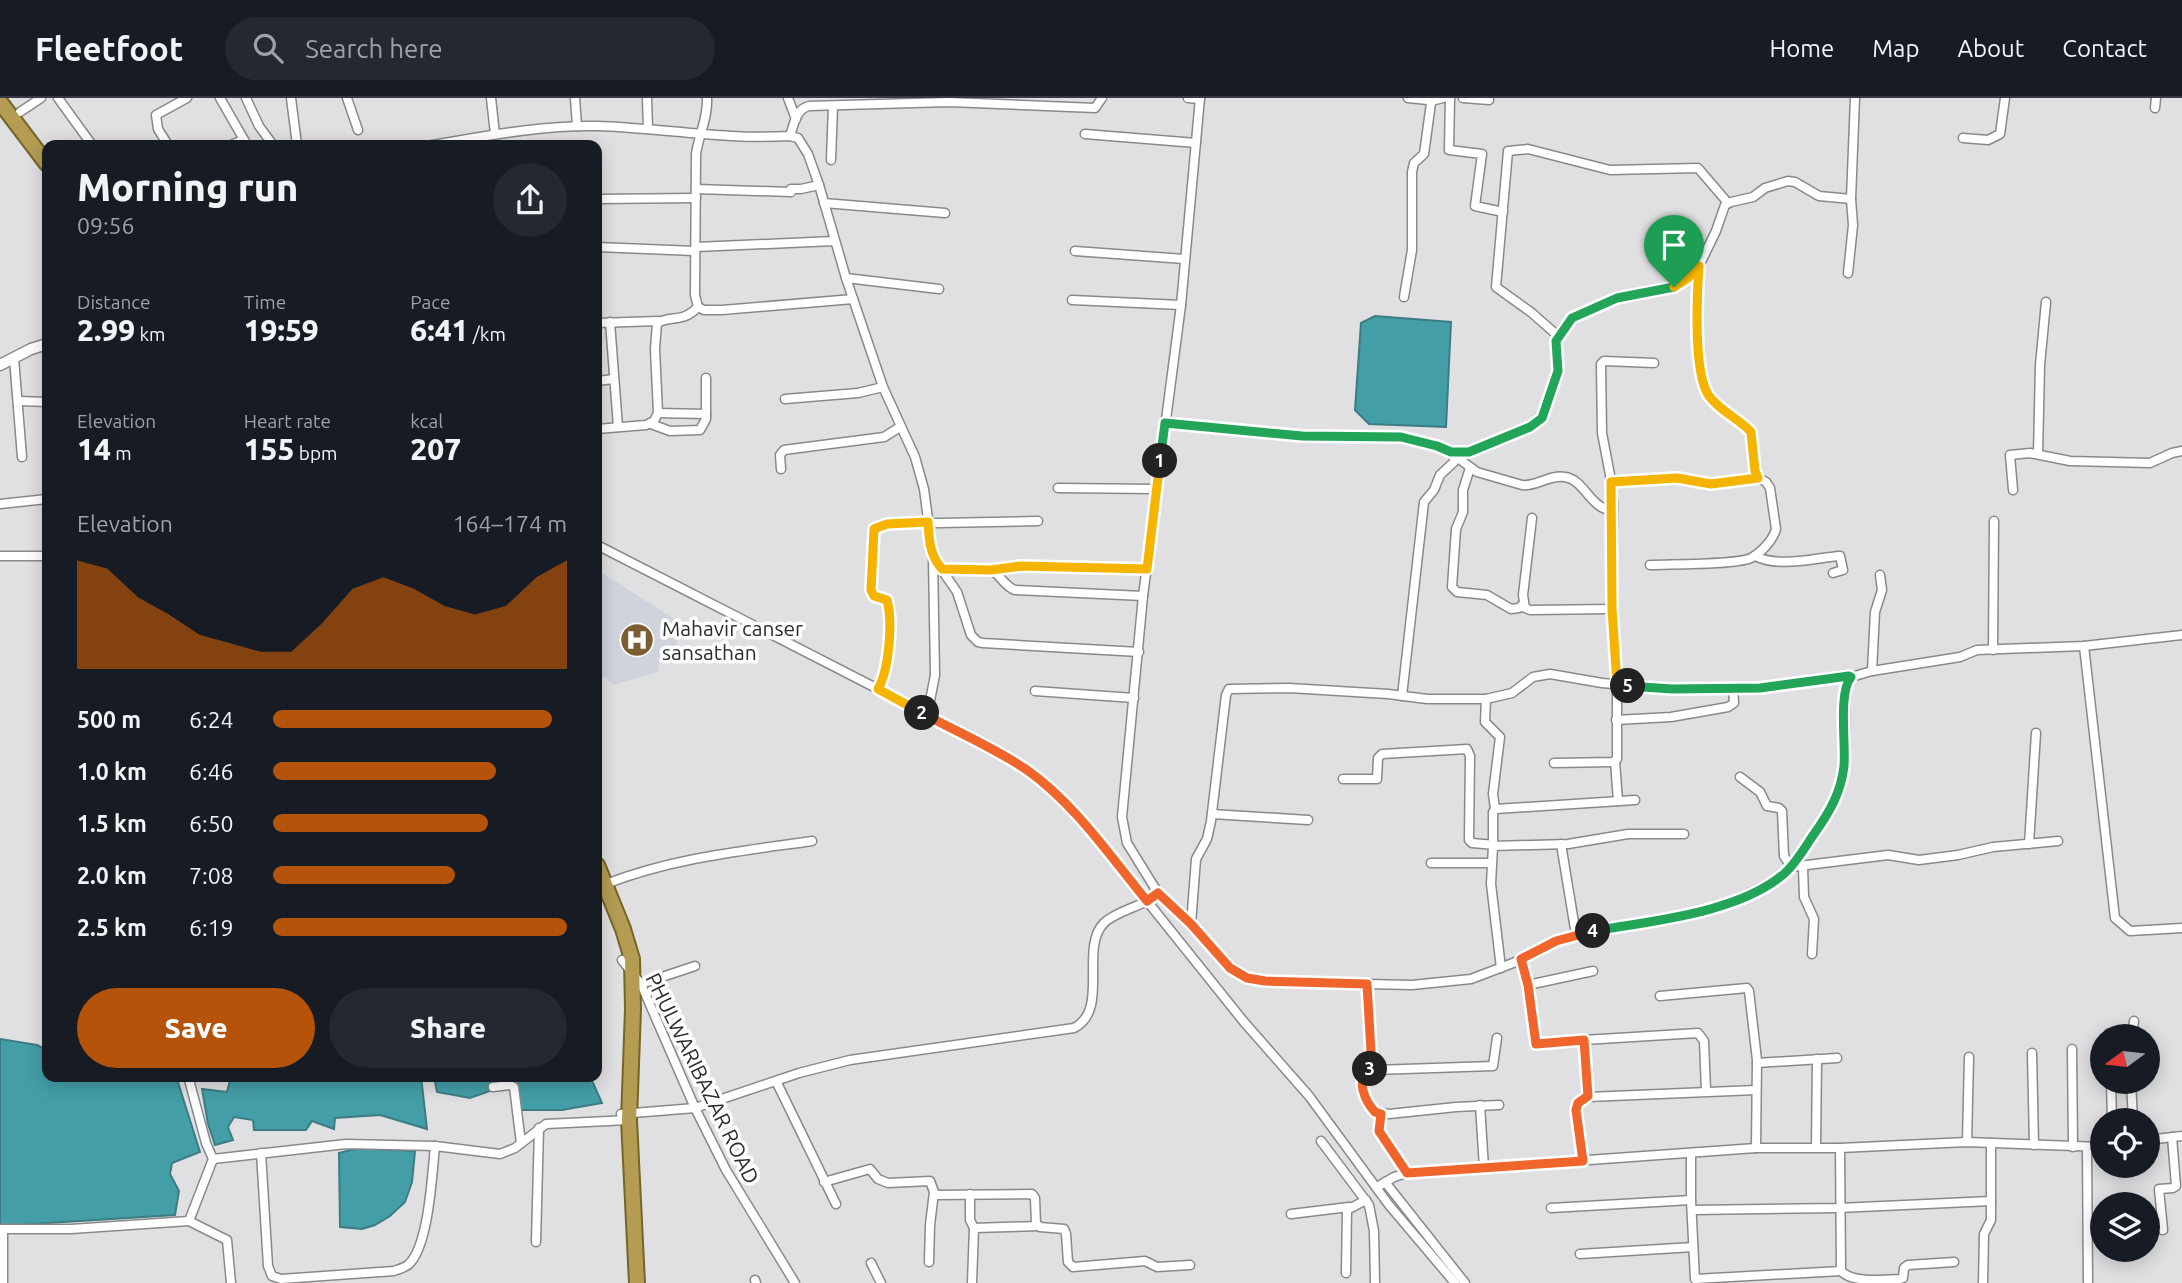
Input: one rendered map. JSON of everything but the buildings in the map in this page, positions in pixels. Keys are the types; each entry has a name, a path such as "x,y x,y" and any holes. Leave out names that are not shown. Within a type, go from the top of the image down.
{"highway":[{"path":"9,98 42,141"},
{"path":"0,102 42,157"},
{"path":"602,888 628,944 637,979 625,1117"},
{"path":"602,890 622,960 624,990 628,1283"},
{"path":"629,1213 637,1283"}],"street":[{"path":"20,111 41,98"},
{"path":"58,98 88,140"},
{"path":"165,140 158,129 156,116 187,98"},
{"path":"220,98 244,140"},
{"path":"246,98 259,126 269,140"},
{"path":"291,98 297,140"},
{"path":"347,98 358,130"},
{"path":"491,98 495,134"},
{"path":"575,98 577,126"},
{"path":"647,98 648,129"},
{"path":"707,98 707,117 699,133 696,193 695,295 698,307 704,310 722,310 853,299"},
{"path":"788,98 796,119"},
{"path":"790,136 803,103 833,106 899,102 1051,101 1095,108 1100,105 1102,98"},
{"path":"1188,98 1200,98 1181,305 1143,596 1123,826 1127,843 1158,893 1191,924 1222,961 1238,974 1265,981 1367,984 1448,982 1483,975 1576,934 1721,907 1776,880 1791,867 1830,812 1839,789 1844,757 1845,699 1848,680 1851,677"},
{"path":"1408,98 1430,101 1443,98"},
{"path":"1450,98 1449,150 1482,155 1475,206 1503,212"},
{"path":"1463,98 1489,100"},
{"path":"1848,273 1853,225 1851,199 1855,98"},
{"path":"1963,138 1988,140 2000,134 2005,98"},
{"path":"2155,108 2156,98"},
{"path":"1404,297 1413,244 1410,192 1412,172 1415,163 1424,154 1430,101"},
{"path":"831,160 833,106"},
{"path":"476,140 495,134 577,126 733,137 790,136 798,138 803,144 819,184 834,241 883,387 920,473 933,557 935,675 927,716"},
{"path":"1085,134 1196,143"},
{"path":"1558,336 1496,287 1508,151 1528,149 1610,170 1698,168 1728,203"},
{"path":"1454,454 1483,447 1539,421 1544,414 1557,375 1555,345 1567,324 1580,314 1617,298 1674,287 1688,278 1699,266 1728,203 1746,200 1765,188 1788,181 1795,182 1813,195 1851,199"},
{"path":"602,199 791,191 819,184"},
{"path":"824,203 945,213"},
{"path":"602,247 695,249 834,241"},
{"path":"1075,251 1184,259"},
{"path":"1699,266 1698,344 1705,388 1716,404 1751,432 1758,478"},
{"path":"846,278 940,289"},
{"path":"1072,300 1181,305"},
{"path":"2038,454 2040,365 2046,302"},
{"path":"602,323 684,318 698,307"},
{"path":"650,424 658,413 655,334 659,321"},
{"path":"610,322 618,427"},
{"path":"0,365 42,346"},
{"path":"15,358 22,457"},
{"path":"1618,801 1615,761 1617,684 1612,609 1613,511 1602,433 1601,362 1654,363"},
{"path":"602,429 650,424 670,430 695,431 704,425 706,378"},
{"path":"602,380 614,379"},
{"path":"785,399 858,393 883,387"},
{"path":"19,401 42,402"},
{"path":"658,413 706,414"},
{"path":"1165,423 1302,436 1401,437 1425,442 1454,454 1470,468 1483,474 1527,486 1556,477 1568,478 1588,494 1599,508 1613,511"},
{"path":"781,469 780,454 784,450 884,437 900,427"},
{"path":"2013,491 2009,456 2030,453 2070,461 2150,463 2182,451"},
{"path":"1402,696 1423,502 1434,490 1440,475 1454,462 1454,454"},
{"path":"1470,468 1463,490 1463,512 1456,529 1451,576 1453,589 1460,593 1487,595 1511,609 1519,608 1523,604 1532,518"},
{"path":"1611,482 1677,478 1711,484 1758,478 1768,483 1776,529 1774,536 1755,556 1741,560 1650,565"},
{"path":"1058,488 1156,489"},
{"path":"0,504 42,500"},
{"path":"878,689 886,665 889,612 887,600 874,596 871,590 874,529 882,525 928,522 1038,521"},
{"path":"1993,650 1994,521"},
{"path":"602,548 878,689 1024,768 1044,783 1091,832 1244,1022 1465,1283"},
{"path":"0,556 42,556"},
{"path":"1755,556 1762,560 1776,561 1840,556 1843,570 1833,573"},
{"path":"933,557 957,592 968,629 978,642 1139,652"},
{"path":"942,569 991,570 1021,566 1147,569"},
{"path":"991,570 996,572 1009,588 1015,590 1143,596"},
{"path":"1872,671 1875,612 1881,590 1881,575"},
{"path":"1523,604 1530,610 1612,609"},
{"path":"1191,924 1196,859 1207,839 1212,814 1224,707 1229,689 1289,688 1440,700 1486,699 1512,693 1533,677 1550,674 1672,689 1760,688 1846,675 1851,677 1872,671 1960,657 1977,650 2084,646 2182,635"},
{"path":"2084,646 2114,916 2130,931 2182,928"},
{"path":"1616,720 1671,717 1728,707 1734,703 1733,689"},
{"path":"1035,691 1134,698"},
{"path":"1486,699 1485,722 1500,737 1493,794 1494,845 1491,863 1501,968"},
{"path":"2029,844 2036,733"},
{"path":"1343,779 1377,779 1378,758 1382,754 1467,750 1470,756 1468,838 1472,843 1561,844 1629,834 1685,834"},
{"path":"1554,763 1615,761"},
{"path":"1740,777 1760,792 1767,806 1781,809 1784,856 1791,867"},
{"path":"1494,809 1635,800"},
{"path":"1212,814 1308,820"},
{"path":"602,886 688,859 811,841"},
{"path":"1791,867 1888,855 1919,860 1993,847 2058,841"},
{"path":"1561,844 1576,934"},
{"path":"1430,863 1491,863"},
{"path":"1803,867 1804,897 1814,919 1812,954"},
{"path":"213,1159 346,1144 435,1146 500,1154 508,1152 539,1128 554,1122 588,1123 695,1108 817,1067 850,1060 1074,1028 1081,1025 1089,1014 1099,929 1109,919 1158,893"},
{"path":"1521,959 1528,985 1536,1044 1698,1033 1704,1041 1706,1091"},
{"name":"PHULWARIBAZAR ROAD","path":"622,960 637,979 726,1170 795,1283"},
{"path":"637,979 695,966"},
{"path":"1528,985 1593,971"},
{"path":"1367,984 1372,1068"},
{"path":"1660,996 1748,989 1757,1063 1756,1148"},
{"path":"1372,1068 1378,1071 1493,1066 1496,1061 1497,1038"},
{"path":"1584,1040 1588,1097"},
{"path":"2073,1049 2073,1147"},
{"path":"2032,1053 2034,1145"},
{"path":"1967,1142 1969,1057"},
{"path":"1757,1063 1837,1058"},
{"path":"1816,1147 1817,1059"},
{"path":"1372,1068 1364,1074 1362,1086 1371,1108 1381,1114 1499,1105"},
{"path":"776,1081 836,1204"},
{"path":"189,1221 213,1159 190,1082"},
{"path":"493,1087 514,1087 521,1143"},
{"path":"1583,1161 1576,1106 1588,1097 1756,1090"},
{"path":"1480,1105 1484,1168"},
{"path":"1381,1114 1379,1131 1407,1173"},
{"path":"536,1242 539,1128"},
{"path":"2160,1138 2182,1136"},
{"path":"2163,1230 2159,1189 2176,1186 2172,1137"},
{"path":"1321,1141 1366,1200 1373,1220 1375,1283"},
{"path":"1381,1184 1407,1173 1756,1148 1840,1148 1967,1142 2087,1147 2088,1283"},
{"path":"1983,1283 1983,1240 1990,1224 1991,1143"},
{"path":"261,1153 267,1254 272,1276 281,1279 340,1279 394,1270 410,1263 419,1247 424,1228 435,1146"},
{"path":"1840,1148 1839,1208 1845,1278"},
{"path":"1691,1153 1695,1281 1900,1279 1903,1278 1904,1268 1908,1265 1954,1262"},
{"path":"824,1182 870,1169 878,1179 888,1183 930,1181 934,1186 934,1195 929,1262"},
{"path":"1381,1184 1432,1258 1455,1283"},
{"path":"970,1194 970,1220 974,1228 972,1283"},
{"path":"934,1195 1032,1194 1038,1226"},
{"path":"1291,1214 1349,1207 1366,1200"},
{"path":"1551,1208 1691,1200"},
{"path":"1693,1210 1839,1208 1991,1201"},
{"path":"1346,1273 1346,1214 1349,1207"},
{"path":"3,1283 1,1230 189,1221 227,1240 231,1283"},
{"path":"974,1228 1064,1228 1067,1258 1073,1267 1144,1262 1157,1267 1190,1265"},
{"path":"1580,1254 1693,1247"},
{"path":"871,1263 881,1283"}],"shaded area":[{"name":"Mahavir canser sansathan","path":"602,573 678,621 676,658 660,659 658,672 614,685 605,677 602,678"}],"water":[{"path":"1375,316 1451,322 1446,427 1369,424 1355,410 1361,323"},
{"path":"0,1039 42,1048 42,1082 178,1082 200,1152 172,1163 170,1174 179,1191 175,1215 0,1226"},
{"path":"230,1082 422,1082 427,1129 380,1115 335,1118 334,1129 312,1121 306,1130 254,1130 253,1120 234,1117 228,1127 233,1140 215,1145 202,1089 227,1092"},
{"path":"435,1082 593,1082 602,1103 562,1110 517,1110 514,1087 498,1088 470,1098 437,1092"},
{"path":"358,1148 415,1151 412,1182 405,1202 390,1216 362,1229 340,1227 339,1153"}],"place":[{"name":"Mahavir canser sansathan","path":"637,640"}],"route":[{"path":"1699,266 1698,344 1705,388 1716,404 1751,432 1758,478 1711,484 1677,478 1611,482 1612,609 1617,684 1672,689 1760,688 1849,676 1851,677 1848,680 1845,699 1844,764 1839,789 1830,812 1791,867 1767,885 1721,907 1563,938 1521,959 1528,985 1536,1044 1581,1039 1586,1044 1588,1096 1576,1106 1583,1161 1407,1173 1382,1138 1379,1131 1381,1114 1371,1108 1362,1086 1365,1072 1372,1068 1367,984 1265,981 1238,974 1222,961 1191,924 1158,893 1147,901 1091,832 1044,783 1024,768 878,689 885,675 889,612 887,600 874,596 871,590 872,533 877,526 882,525 928,522 930,548 942,569 991,570 1021,566 1147,569 1165,423 1302,436 1401,437 1458,454 1469,452 1530,427 1542,418 1558,371 1556,341 1572,318 1617,298 1674,287 1688,278 1699,266"}]}
